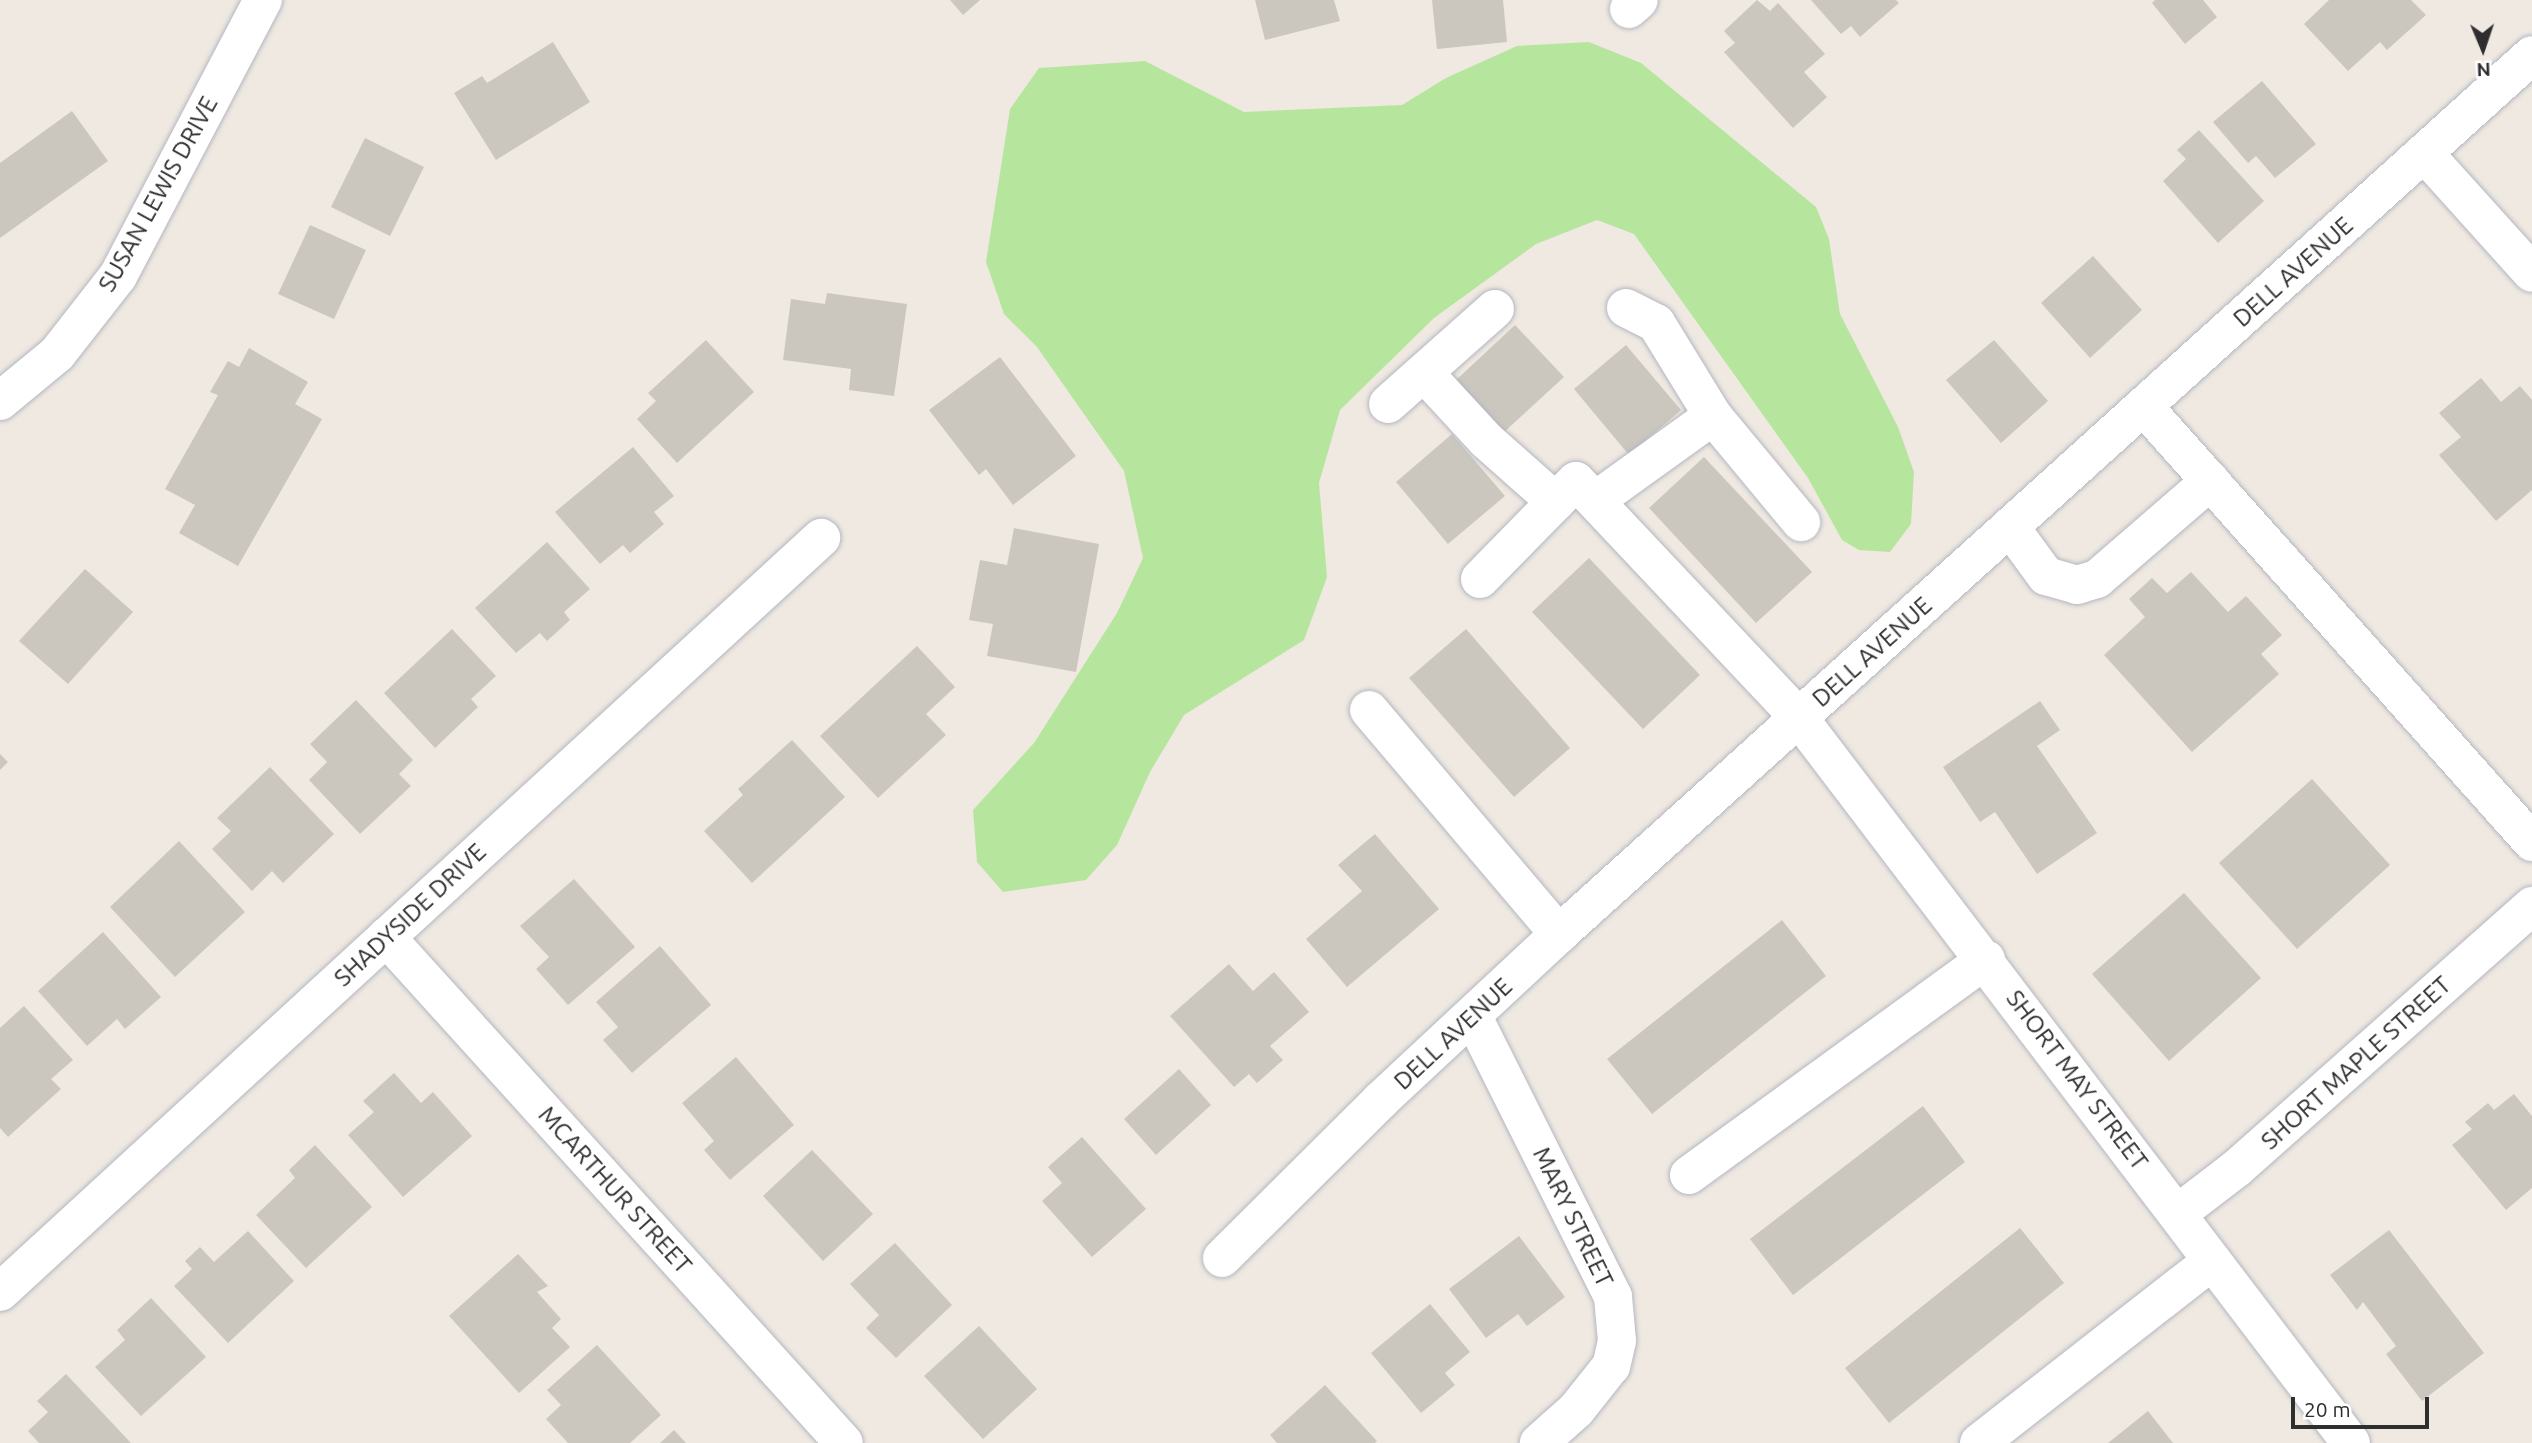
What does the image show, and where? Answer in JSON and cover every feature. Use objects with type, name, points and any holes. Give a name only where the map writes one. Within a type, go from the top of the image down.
[{"type":"street","name":"SUSAN LEWIS DRIVE","points":[[0,401],[57,354],[118,276],[263,0]]},
{"type":"street","name":"DELL AVENUE","points":[[1222,1258],[1381,1100],[1559,934],[2532,55]]},
{"type":"street","points":[[2424,153],[2532,273]]},
{"type":"street","points":[[1626,308],[1656,323],[1713,415],[1801,522]]},
{"type":"street","points":[[1388,404],[1426,375],[1495,309]]},
{"type":"street","points":[[1426,375],[1487,441],[1556,502],[1480,579]]},
{"type":"street","points":[[2144,407],[2532,842]]},
{"type":"street","points":[[1596,500],[1713,415]]},
{"type":"street","name":"SHORT MAY STREET","points":[[1556,502],[1576,481],[1799,718],[1986,959],[2351,1443]]},
{"type":"street","points":[[2010,527],[2046,576],[2077,585],[2097,579],[2210,481]]},
{"type":"street","name":"SHADYSIDE DRIVE","points":[[0,1292],[821,538]]},
{"type":"street","points":[[1369,710],[1559,934]]},
{"type":"street","name":"SHORT MAPLE STREET","points":[[2177,1214],[2237,1168],[2532,906]]},
{"type":"street","name":"MCARTHUR STREET","points":[[386,937],[844,1443]]},
{"type":"street","points":[[1689,1175],[1986,959]]},
{"type":"street","name":"MARY STREET","points":[[1473,1017],[1613,1297],[1616,1341],[1611,1366],[1576,1410],[1539,1443]]},
{"type":"street","points":[[1979,1443],[2212,1261]]},
{"type":"green space","points":[[1589,42],[1641,63],[1816,207],[1829,239],[1840,314],[1898,427],[1914,472],[1911,524],[1890,552],[1859,550],[1842,540],[1808,478],[1634,234],[1597,220],[1536,244],[1434,318],[1340,410],[1319,483],[1327,577],[1304,640],[1184,715],[1150,772],[1117,845],[1086,880],[1003,892],[977,862],[973,810],[1034,743],[1117,613],[1143,558],[1124,471],[1037,347],[1004,314],[986,262],[1010,109],[1039,68],[1145,61],[1244,112],[1402,105],[1446,78],[1517,46]]},
{"type":"building","points":[[950,0],[980,0],[963,15]]},
{"type":"building","points":[[1255,0],[1334,0],[1340,21],[1265,40]]},
{"type":"building","points":[[1432,0],[1503,0],[1507,42],[1437,49]]},
{"type":"building","points":[[1757,0],[1770,11],[1778,3],[1825,54],[1804,72],[1827,97],[1793,128],[1724,52],[1735,43],[1724,31]]},
{"type":"building","points":[[1811,0],[1896,0],[1899,3],[1860,37],[1851,26],[1841,34]]},
{"type":"building","points":[[2155,0],[2203,0],[2217,17],[2185,44],[2152,3]]},
{"type":"building","points":[[2329,0],[2411,0],[2426,15],[2387,50],[2380,42],[2348,71],[2304,24]]},
{"type":"building","points":[[553,42],[590,102],[496,160],[454,93],[482,76],[487,83]]},
{"type":"building","points":[[2262,81],[2316,144],[2275,178],[2256,156],[2248,163],[2213,122]]},
{"type":"building","points":[[72,111],[108,161],[0,238],[0,163]]},
{"type":"building","points":[[2199,130],[2264,201],[2218,243],[2163,181],[2186,159],[2177,150]]},
{"type":"building","points":[[365,138],[424,167],[390,236],[331,207]]},
{"type":"building","points":[[310,225],[366,250],[334,319],[278,294]]},
{"type":"building","points":[[2093,256],[2142,310],[2090,358],[2041,303]]},
{"type":"building","points":[[827,293],[907,304],[894,396],[849,390],[851,369],[783,360],[791,299],[825,304]]},
{"type":"building","points":[[1515,325],[1564,377],[1503,433],[1455,381]]},
{"type":"building","points":[[706,340],[754,392],[677,463],[637,419],[656,401],[648,393]]},
{"type":"building","points":[[1994,340],[2048,401],[2001,443],[1946,380]]},
{"type":"building","points":[[1626,345],[1681,410],[1629,455],[1574,389]]},
{"type":"building","points":[[249,348],[308,382],[295,404],[322,419],[238,566],[179,533],[195,505],[165,489],[218,395],[210,392],[228,361],[239,367]]},
{"type":"building","points":[[1000,357],[1076,456],[1013,505],[986,469],[979,475],[929,410]]},
{"type":"building","points":[[2481,378],[2501,402],[2520,386],[2532,400],[2532,490],[2496,521],[2439,455],[2461,437],[2439,413]]},
{"type":"building","points":[[1452,434],[1505,496],[1448,544],[1396,482]]},
{"type":"building","points":[[633,447],[674,496],[654,512],[664,524],[630,553],[623,545],[600,564],[555,512]]},
{"type":"building","points":[[1704,457],[1812,572],[1756,623],[1649,508]]},
{"type":"building","points":[[1014,528],[1099,544],[1076,672],[987,656],[993,624],[969,620],[980,560],[1007,565]]},
{"type":"building","points":[[547,542],[590,589],[564,612],[570,620],[547,641],[540,633],[516,653],[475,608]]},
{"type":"building","points":[[1589,558],[1700,675],[1643,729],[1532,612]]},
{"type":"building","points":[[85,569],[133,612],[68,684],[19,641]]},
{"type":"building","points":[[2191,572],[2228,612],[2246,596],[2282,635],[2261,654],[2279,674],[2192,752],[2104,655],[2145,617],[2129,599],[2152,578],[2167,593]]},
{"type":"building","points":[[452,629],[496,676],[471,699],[478,707],[435,748],[384,693]]},
{"type":"building","points":[[1466,629],[1570,748],[1514,797],[1409,678]]},
{"type":"building","points":[[917,646],[955,687],[926,714],[946,735],[878,798],[820,736]]},
{"type":"building","points":[[356,700],[413,760],[399,774],[411,786],[360,834],[309,780],[327,762],[310,744]]},
{"type":"building","points":[[2040,701],[2060,730],[2037,746],[2097,833],[2037,874],[1995,812],[1980,822],[1943,767]]},
{"type":"building","points":[[792,740],[845,797],[752,883],[704,831],[743,795],[738,789]]},
{"type":"building","points":[[0,754],[8,762],[0,770]]},
{"type":"building","points":[[270,767],[334,834],[283,883],[272,871],[252,891],[212,849],[231,831],[217,818]]},
{"type":"building","points":[[2312,779],[2390,865],[2297,949],[2219,863]]},
{"type":"building","points":[[1375,834],[1439,909],[1347,987],[1306,939],[1362,891],[1338,865]]},
{"type":"building","points":[[179,841],[245,912],[175,977],[110,907]]},
{"type":"building","points":[[574,879],[635,947],[568,1005],[536,969],[549,957],[520,926]]},
{"type":"building","points":[[2184,893],[2261,978],[2169,1061],[2092,974]]},
{"type":"building","points":[[1782,920],[1826,976],[1652,1114],[1607,1059]]},
{"type":"building","points":[[103,932],[161,997],[125,1029],[117,1019],[87,1046],[38,991]]},
{"type":"building","points":[[660,946],[711,1005],[632,1073],[603,1040],[618,1027],[596,1002]]},
{"type":"building","points":[[1229,964],[1253,991],[1274,972],[1309,1012],[1270,1046],[1283,1060],[1257,1083],[1249,1074],[1234,1087],[1170,1016]]},
{"type":"building","points":[[24,1006],[73,1060],[51,1079],[61,1089],[8,1137],[0,1128],[0,1028]]},
{"type":"building","points":[[736,1057],[794,1125],[730,1180],[704,1150],[714,1141],[682,1103]]},
{"type":"building","points":[[1179,1069],[1211,1105],[1156,1155],[1124,1119]]},
{"type":"building","points":[[394,1073],[421,1103],[433,1092],[472,1136],[403,1197],[348,1135],[374,1112],[363,1101]]},
{"type":"building","points":[[2514,1094],[2532,1116],[2532,1188],[2506,1210],[2452,1145],[2472,1129],[2465,1122],[2488,1103],[2494,1110]]},
{"type":"building","points":[[1923,1106],[1965,1162],[1793,1295],[1750,1239]]},
{"type":"building","points":[[1082,1137],[1146,1209],[1092,1257],[1042,1201],[1062,1183],[1048,1167]]},
{"type":"building","points":[[315,1145],[372,1207],[306,1268],[256,1215],[295,1178],[289,1170]]},
{"type":"building","points":[[812,1150],[873,1214],[823,1261],[763,1196]]},
{"type":"building","points":[[2020,1228],[2064,1283],[1889,1423],[1845,1368]]},
{"type":"building","points":[[2389,1230],[2484,1353],[2422,1401],[2386,1354],[2396,1346],[2363,1302],[2357,1310],[2330,1275]]},
{"type":"building","points":[[248,1231],[294,1281],[228,1343],[174,1286],[192,1269],[185,1261],[200,1247],[214,1262]]},
{"type":"building","points":[[1519,1236],[1565,1297],[1527,1326],[1518,1314],[1486,1338],[1449,1289]]},
{"type":"building","points":[[895,1243],[952,1305],[896,1358],[866,1328],[879,1315],[850,1284]]},
{"type":"building","points":[[518,1254],[548,1286],[537,1292],[561,1319],[552,1328],[570,1347],[519,1393],[449,1316]]},
{"type":"building","points":[[151,1298],[206,1357],[141,1416],[95,1367],[125,1340],[117,1330]]},
{"type":"building","points":[[1430,1304],[1470,1352],[1445,1373],[1455,1385],[1421,1413],[1371,1353]]},
{"type":"building","points":[[979,1326],[1037,1389],[983,1439],[924,1376]]},
{"type":"building","points":[[597,1345],[661,1415],[630,1443],[568,1443],[546,1419],[561,1405],[547,1390]]},
{"type":"building","points":[[66,1374],[131,1443],[39,1443],[28,1431],[48,1412],[37,1401]]},
{"type":"building","points":[[1325,1385],[1377,1441],[1375,1443],[1277,1443],[1270,1435]]},
{"type":"building","points":[[2148,1411],[2173,1443],[2108,1443]]},
{"type":"building","points":[[674,1430],[686,1443],[660,1443]]}]
